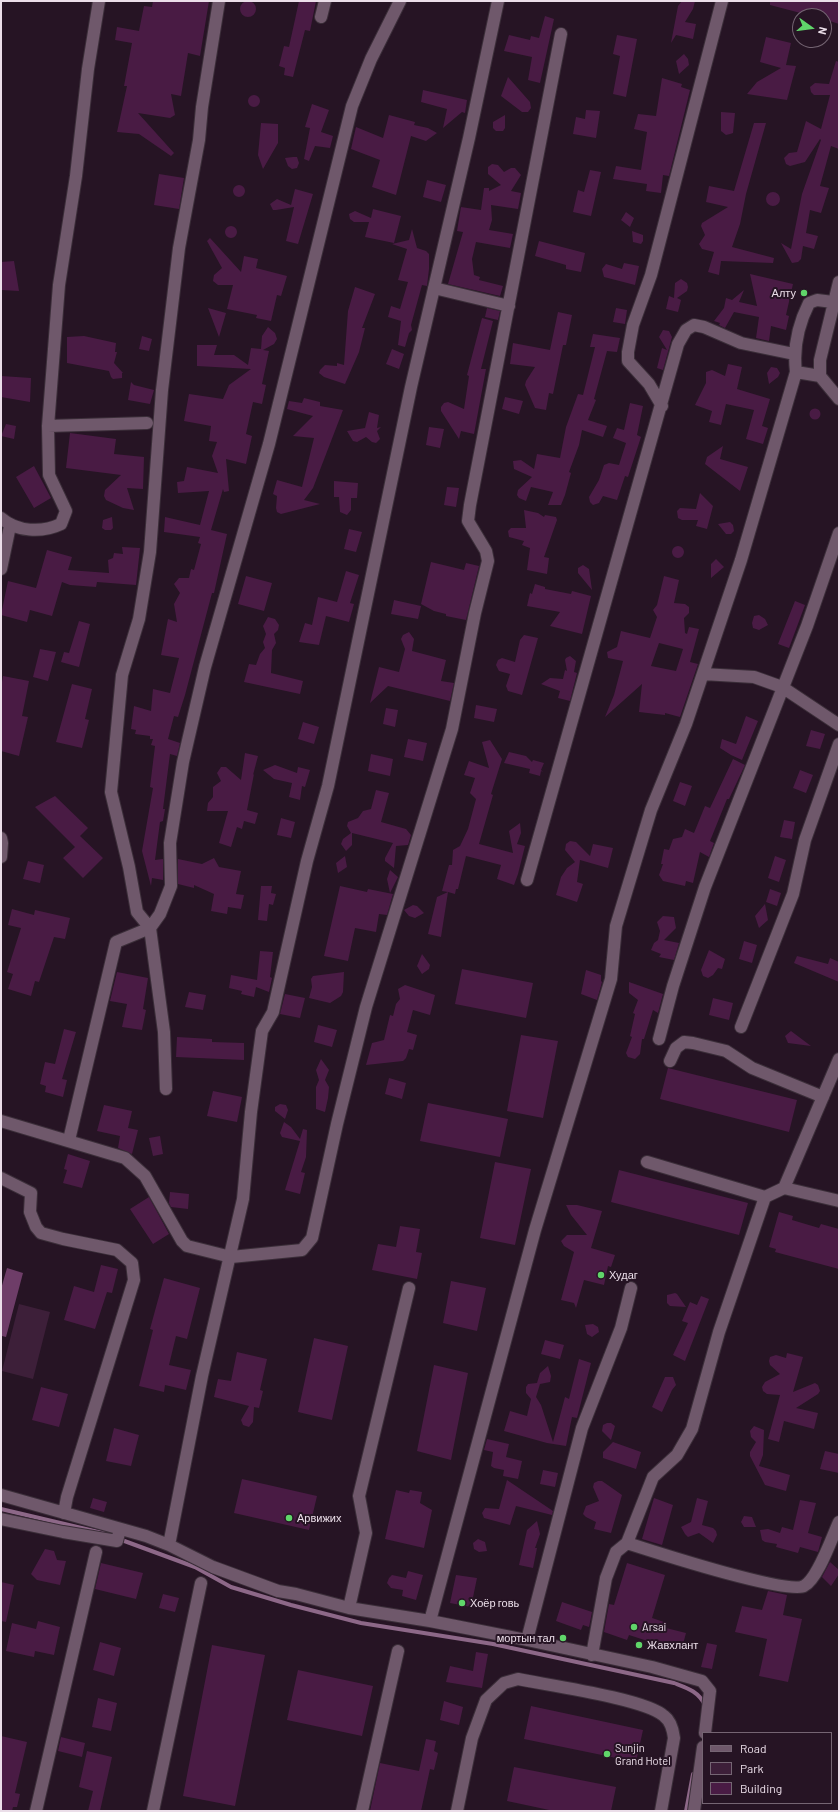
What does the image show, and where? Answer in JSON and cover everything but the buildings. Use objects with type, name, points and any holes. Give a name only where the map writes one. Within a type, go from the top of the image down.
[{"type":"street","points":[[1,569],[6,522],[34,530],[52,528],[61,524],[66,511],[49,476],[48,426],[60,285],[76,176],[88,70],[99,1]]},
{"type":"street","points":[[166,1089],[164,1032],[150,928],[137,912],[129,867],[111,792],[122,675],[139,619],[150,552],[162,390],[179,248],[199,140],[202,107],[219,1]]},
{"type":"street","points":[[321,17],[325,1]]},
{"type":"street","points":[[69,1140],[116,942],[150,928],[160,914],[171,886],[170,843],[183,762],[206,667],[269,444],[352,106],[371,59],[400,1]]},
{"type":"street","points":[[169,1545],[202,1376],[231,1257],[243,1199],[251,1112],[262,1031],[273,1012],[306,867],[328,786],[412,387],[498,1]]},
{"type":"street","points":[[662,406],[649,384],[628,361],[628,352],[633,325],[651,275],[722,1]]},
{"type":"street","points":[[1,1121],[69,1140],[125,1158],[145,1176],[182,1241],[187,1246],[231,1257],[302,1250],[312,1238],[337,1124],[366,1007],[452,729],[475,613],[488,561],[486,551],[468,521],[470,505],[562,34]]},
{"type":"street","points":[[839,282],[820,360],[820,376],[839,399]]},
{"type":"street","points":[[434,288],[509,306]]},
{"type":"street","points":[[430,1621],[535,1230],[611,979],[616,926],[651,810],[686,724],[741,560],[796,372],[794,354],[802,318],[809,303],[817,300],[833,302]]},
{"type":"street","points":[[527,880],[551,789],[662,406],[678,344],[686,330],[694,325],[704,327],[741,343],[794,354]]},
{"type":"street","points":[[796,372],[820,376]]},
{"type":"street","points":[[48,426],[147,424]]},
{"type":"street","points":[[659,1039],[673,986],[705,887],[829,568],[839,533]]},
{"type":"street","points":[[703,674],[754,677],[782,686],[839,725]]},
{"type":"street","points":[[741,1026],[793,894],[805,840],[839,744]]},
{"type":"street","points":[[1,838],[1,857]]},
{"type":"street","points":[[670,1061],[676,1048],[684,1042],[693,1043],[726,1051],[752,1068],[823,1097]]},
{"type":"street","points":[[784,1188],[839,1059]]},
{"type":"street","points":[[647,1162],[765,1197],[784,1188],[839,1201]]},
{"type":"street","points":[[1,1178],[31,1193],[30,1212],[36,1227],[41,1233],[63,1240],[117,1250],[132,1263],[134,1280],[67,1497],[64,1513]]},
{"type":"street","points":[[592,1655],[606,1578],[616,1552],[626,1543],[653,1477],[677,1455],[692,1429],[719,1332],[765,1197]]},
{"type":"street","points":[[349,1608],[366,1533],[359,1496],[409,1288]]},
{"type":"street","points":[[527,1640],[582,1428],[621,1328],[632,1288]]},
{"type":"street","points":[[1,1495],[120,1529],[169,1545],[214,1567],[278,1591],[296,1594],[349,1608],[430,1621],[527,1640],[652,1667],[702,1681],[710,1691],[705,1732]]},
{"type":"street","points":[[1,1519],[63,1532],[117,1541],[120,1529]]},
{"type":"street","points":[[626,1543],[764,1583],[794,1589],[805,1586],[814,1577],[839,1522]]},
{"type":"street","points":[[36,1811],[96,1552]]},
{"type":"street","points":[[153,1811],[201,1583]]},
{"type":"street","points":[[362,1811],[398,1651]]},
{"type":"street","points":[[457,1811],[472,1738],[486,1700],[504,1683],[518,1679],[616,1699],[648,1708],[664,1716],[672,1727],[674,1738],[661,1811]]},
{"type":"street","points":[[694,1811],[702,1754]]},
{"type":"green space","points":[[19,1304],[50,1312],[33,1379],[2,1371]]},
{"type":"shaded area","points":[[7,1268],[23,1273],[6,1337],[2,1336],[1,1340],[1,1289]]},
{"type":"waterway","points":[[1,1509],[107,1534]]},
{"type":"waterway","points":[[119,1539],[195,1567],[231,1587],[291,1605],[361,1623],[493,1644],[674,1683],[688,1688],[696,1693],[705,1705]]},
{"type":"waterway","points":[[686,1811],[693,1774]]},
{"type":"place","name":"Алту","points":[[804,293]]},
{"type":"place","name":"Худаг","points":[[601,1275]]},
{"type":"place","name":"Арвижих","points":[[289,1518]]},
{"type":"place","name":"Хоёр говь","points":[[462,1603]]},
{"type":"place","name":"Arsai","points":[[634,1627]]},
{"type":"place","name":"мортын тал","points":[[563,1638]]},
{"type":"place","name":"Жавхлант","points":[[639,1645]]},
{"type":"place","name":"Sunjin Grand Hotel","points":[[607,1754]]}]
